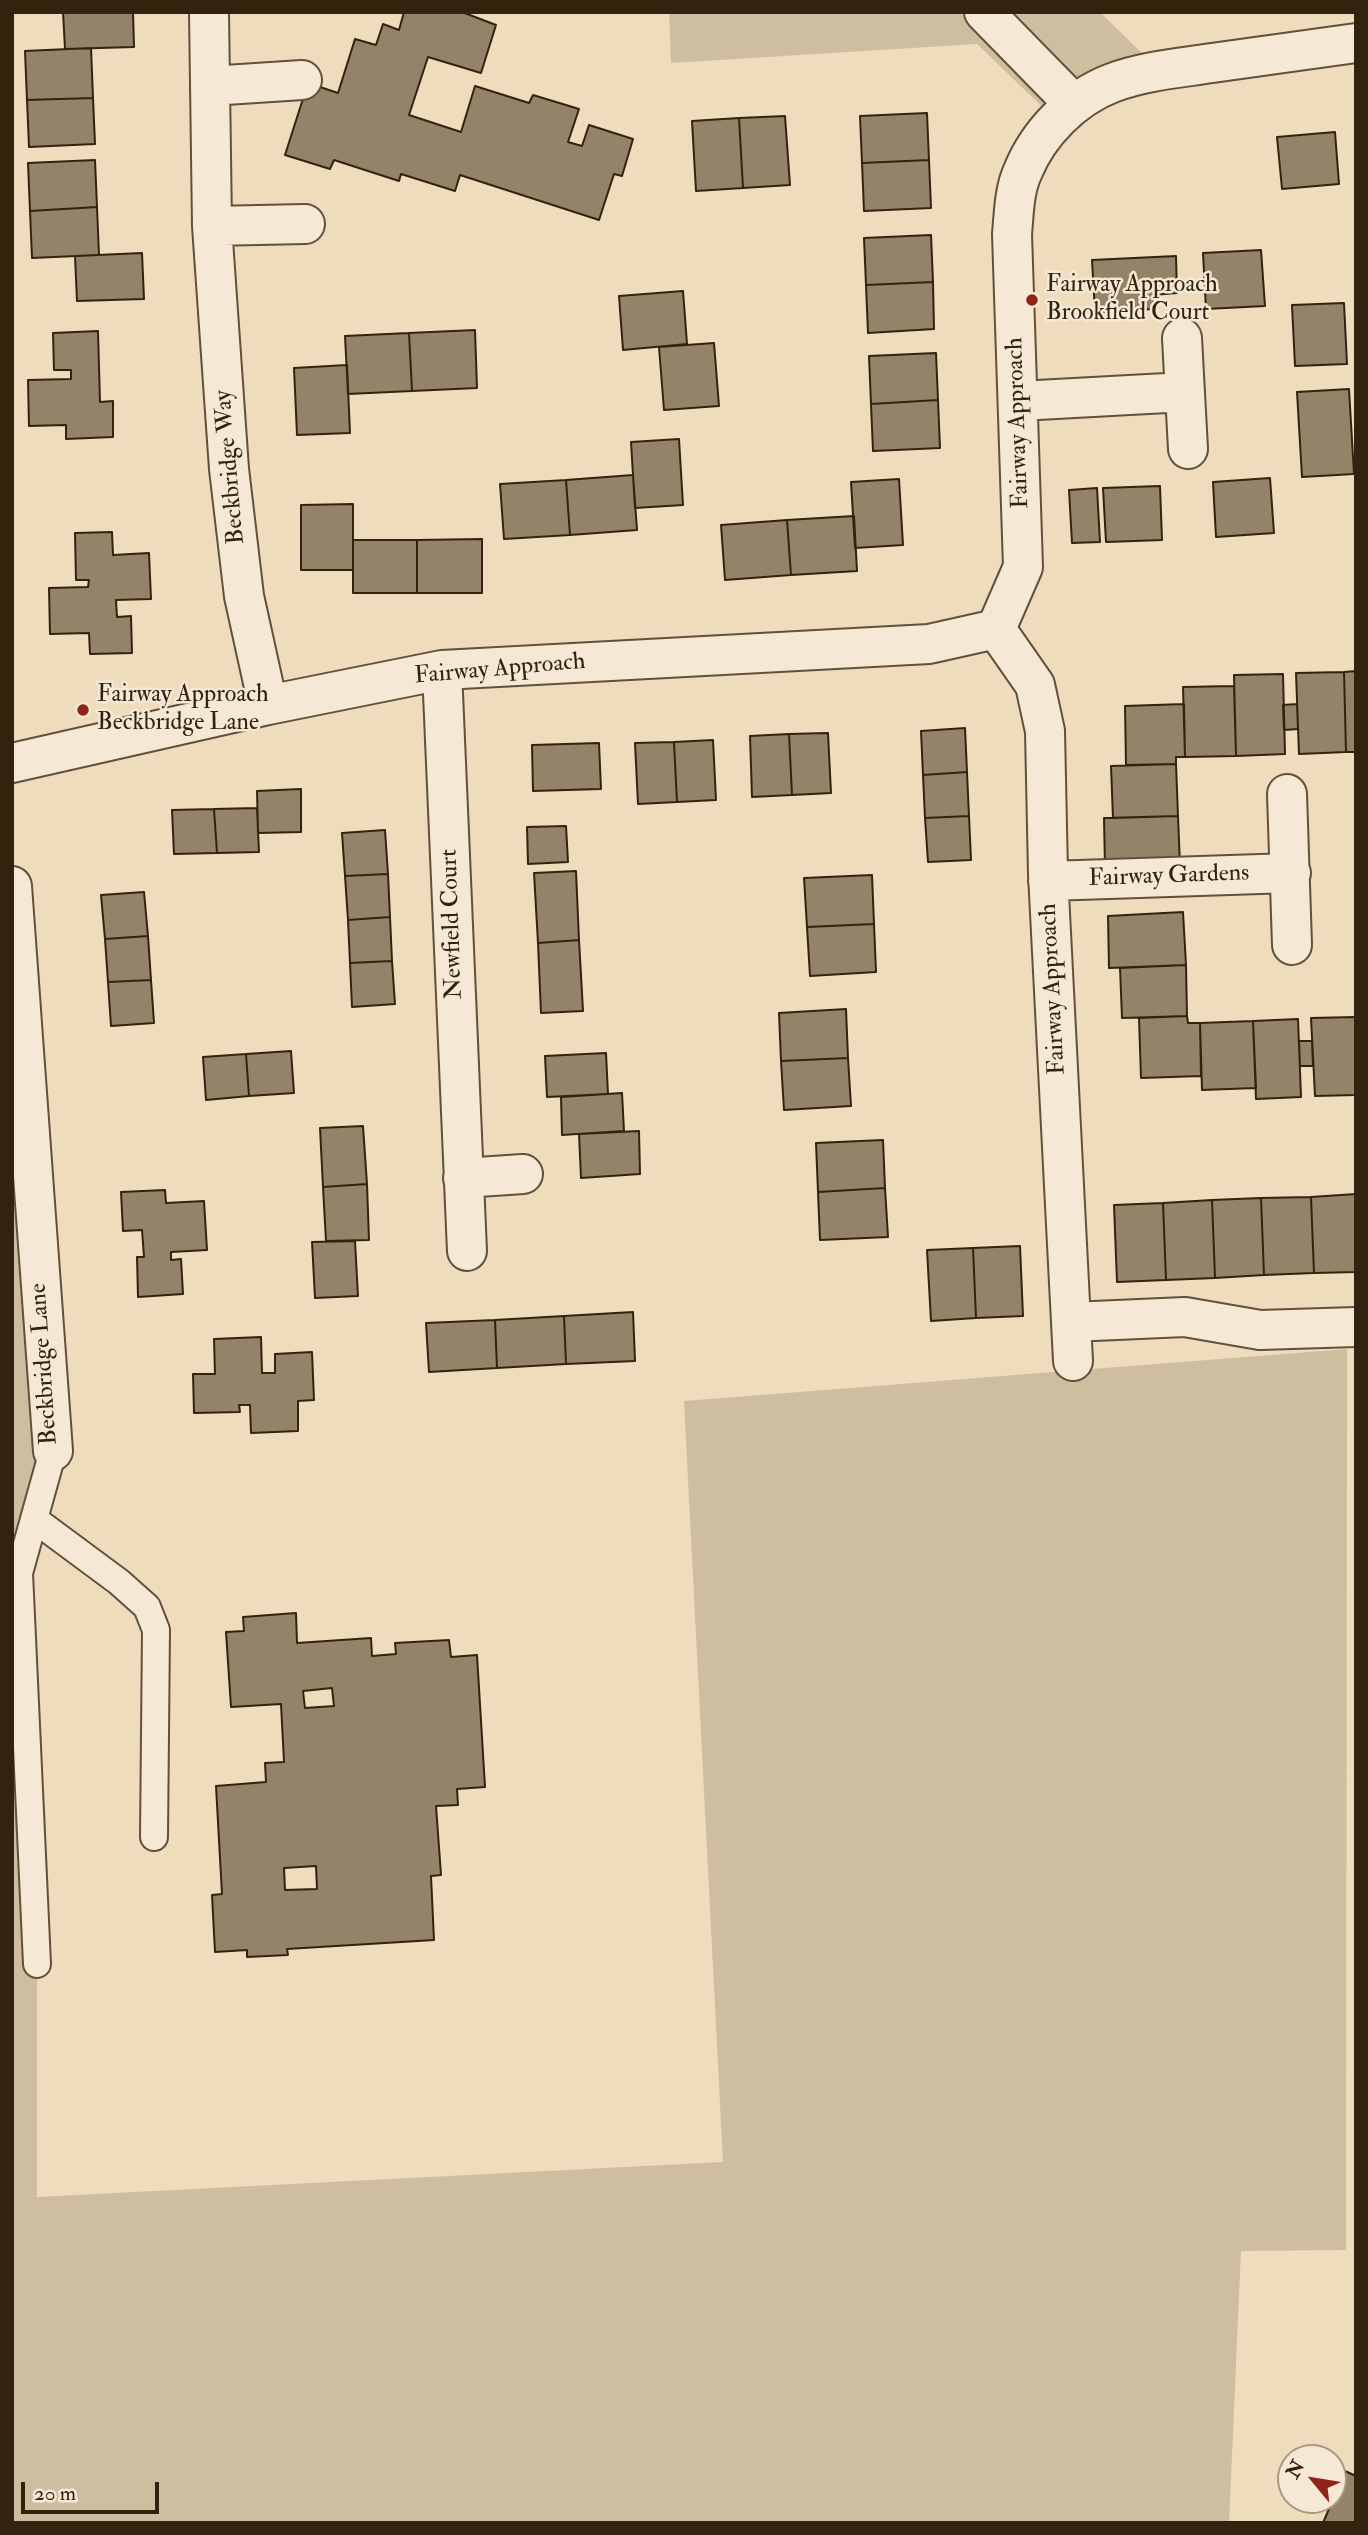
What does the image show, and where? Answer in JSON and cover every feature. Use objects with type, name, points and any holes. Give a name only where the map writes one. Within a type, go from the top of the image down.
[{"type":"street","name":"Beckbridge Way","points":[[209,12],[212,226],[229,469],[244,596],[268,705]]},
{"type":"street","points":[[984,12],[1074,104]]},
{"type":"street","name":"Fairway Approach","points":[[996,629],[1023,568],[1012,234],[1021,173],[1036,146],[1056,120],[1074,104],[1112,83],[1160,71],[1356,43]]},
{"type":"street","points":[[211,86],[302,80]]},
{"type":"street","points":[[212,226],[305,224]]},
{"type":"street","points":[[1182,338],[1188,449]]},
{"type":"street","points":[[1019,401],[1185,392]]},
{"type":"street","name":"Fairway Approach","points":[[12,762],[268,705],[442,670],[929,644],[996,629]]},
{"type":"street","name":"Fairway Approach","points":[[996,629],[1035,685],[1045,731],[1048,881],[1073,1361]]},
{"type":"street","name":"Newfield Court","points":[[442,670],[467,1251]]},
{"type":"street","points":[[1287,794],[1292,945]]},
{"type":"street","name":"Fairway Gardens","points":[[1048,881],[1291,873]]},
{"type":"street","name":"Beckbridge Lane","points":[[12,886],[53,1451]]},
{"type":"street","points":[[463,1178],[523,1174]]},
{"type":"street","points":[[1071,1322],[1185,1317],[1259,1330],[1356,1326]]},
{"type":"lane","name":"Beckbridge Lane","points":[[37,1964],[19,1573],[53,1451]]},
{"type":"lane","points":[[34,1519],[119,1582],[147,1607],[156,1630],[154,1837]]},
{"type":"shaded area","points":[[669,12],[1100,12],[1160,71],[1056,120],[977,44],[671,63]]},
{"type":"shaded area","points":[[12,886],[53,1451],[19,1573],[37,1964],[37,2197],[723,2162],[684,1401],[1347,1349],[1346,2250],[1241,2251],[1229,2523],[12,2523]]},
{"type":"building","points":[[63,12],[133,12],[134,47],[65,49]]},
{"type":"building","points":[[404,12],[462,12],[496,25],[481,73],[428,57],[409,115],[461,132],[475,86],[529,103],[533,95],[579,109],[568,142],[582,146],[589,125],[633,139],[622,176],[614,174],[599,220],[460,175],[455,191],[401,174],[399,181],[334,160],[330,169],[285,155],[308,83],[338,93],[355,39],[376,45],[383,24],[399,30]]},
{"type":"building","points":[[91,48],[93,98],[27,100],[25,51]]},
{"type":"building","points":[[93,98],[95,144],[29,147],[27,100]]},
{"type":"building","points":[[927,113],[929,160],[862,163],[860,116]]},
{"type":"building","points":[[785,116],[790,185],[743,188],[739,118]]},
{"type":"building","points":[[739,118],[743,188],[696,191],[692,121]]},
{"type":"building","points":[[1335,132],[1339,184],[1282,189],[1277,137]]},
{"type":"building","points":[[95,160],[97,207],[30,211],[28,163]]},
{"type":"building","points":[[929,160],[931,208],[864,211],[862,163]]},
{"type":"building","points":[[97,207],[99,255],[32,258],[30,211]]},
{"type":"building","points":[[931,235],[933,282],[866,285],[864,238]]},
{"type":"building","points":[[1261,250],[1265,306],[1206,309],[1203,253]]},
{"type":"building","points":[[142,253],[144,299],[77,301],[75,256]]},
{"type":"building","points":[[1176,256],[1177,293],[1153,295],[1154,309],[1095,312],[1092,260]]},
{"type":"building","points":[[933,282],[934,329],[868,333],[866,285]]},
{"type":"building","points":[[683,291],[687,344],[623,350],[619,296]]},
{"type":"building","points":[[1344,303],[1347,364],[1295,366],[1292,305]]},
{"type":"building","points":[[475,330],[477,388],[412,391],[409,333]]},
{"type":"building","points":[[98,331],[100,402],[113,401],[113,437],[66,439],[66,425],[29,426],[28,380],[71,379],[71,370],[54,370],[53,333]]},
{"type":"building","points":[[409,333],[412,391],[348,394],[345,336]]},
{"type":"building","points":[[714,343],[719,406],[664,410],[659,347]]},
{"type":"building","points":[[936,353],[938,400],[871,404],[869,356]]},
{"type":"building","points":[[347,365],[350,433],[297,435],[294,368]]},
{"type":"building","points":[[1349,389],[1354,474],[1302,477],[1297,392]]},
{"type":"building","points":[[938,400],[940,448],[873,451],[871,404]]},
{"type":"building","points":[[679,439],[683,505],[635,508],[631,442]]},
{"type":"building","points":[[633,475],[637,530],[570,535],[566,480]]},
{"type":"building","points":[[1270,478],[1274,533],[1216,537],[1213,482]]},
{"type":"building","points":[[899,479],[903,545],[855,548],[851,482]]},
{"type":"building","points":[[566,480],[570,535],[504,539],[500,484]]},
{"type":"building","points":[[1160,486],[1162,540],[1106,542],[1103,488]]},
{"type":"building","points":[[1097,488],[1100,542],[1072,543],[1069,490]]},
{"type":"building","points":[[353,504],[353,570],[301,570],[301,505]]},
{"type":"building","points":[[854,516],[857,571],[791,575],[787,520]]},
{"type":"building","points":[[787,520],[791,575],[725,580],[721,525]]},
{"type":"building","points":[[112,532],[113,555],[149,553],[151,599],[116,600],[117,617],[131,616],[132,653],[90,654],[89,633],[50,634],[49,588],[88,587],[89,580],[76,580],[75,533]]},
{"type":"building","points":[[482,539],[482,593],[417,593],[417,540]]},
{"type":"building","points":[[353,540],[417,540],[417,593],[353,593]]},
{"type":"building","points":[[1356,671],[1356,752],[1346,752],[1344,672]]},
{"type":"building","points":[[1344,672],[1346,752],[1299,754],[1296,673]]},
{"type":"building","points":[[1283,674],[1285,754],[1236,756],[1234,675]]},
{"type":"building","points":[[1234,686],[1236,756],[1185,757],[1183,687]]},
{"type":"building","points":[[1184,704],[1185,757],[1176,757],[1176,764],[1126,765],[1125,706]]},
{"type":"building","points":[[1297,704],[1298,729],[1284,730],[1283,705]]},
{"type":"building","points":[[965,728],[967,772],[923,775],[921,731]]},
{"type":"building","points":[[828,733],[831,793],[792,795],[789,734]]},
{"type":"building","points":[[789,734],[792,795],[752,797],[750,736]]},
{"type":"building","points":[[713,740],[716,800],[677,802],[674,742]]},
{"type":"building","points":[[674,742],[677,802],[638,804],[635,743]]},
{"type":"building","points":[[599,743],[601,789],[533,791],[532,745]]},
{"type":"building","points":[[1176,764],[1178,816],[1113,818],[1111,766]]},
{"type":"building","points":[[967,772],[969,816],[925,818],[923,775]]},
{"type":"building","points":[[301,789],[301,832],[258,833],[257,791]]},
{"type":"building","points":[[257,808],[259,852],[217,853],[214,809]]},
{"type":"building","points":[[214,809],[217,853],[174,854],[172,810]]},
{"type":"building","points":[[969,816],[971,860],[928,862],[925,818]]},
{"type":"building","points":[[1178,816],[1180,865],[1105,867],[1104,818]]},
{"type":"building","points":[[566,826],[568,862],[528,864],[527,827]]},
{"type":"building","points":[[385,830],[388,874],[345,876],[342,833]]},
{"type":"building","points":[[576,871],[579,940],[538,943],[534,873]]},
{"type":"building","points":[[388,874],[390,917],[348,920],[345,876]]},
{"type":"building","points":[[872,875],[874,924],[807,927],[804,878]]},
{"type":"building","points":[[144,892],[148,936],[105,939],[101,895]]},
{"type":"building","points":[[1183,912],[1186,965],[1109,968],[1108,916]]},
{"type":"building","points":[[390,917],[392,961],[350,963],[348,920]]},
{"type":"building","points":[[874,924],[876,972],[810,976],[807,927]]},
{"type":"building","points":[[148,936],[151,980],[108,982],[105,939]]},
{"type":"building","points":[[579,940],[583,1011],[541,1013],[538,943]]},
{"type":"building","points":[[392,961],[395,1004],[352,1007],[350,963]]},
{"type":"building","points":[[1186,965],[1187,1016],[1122,1018],[1120,968]]},
{"type":"building","points":[[151,980],[154,1023],[111,1026],[108,982]]},
{"type":"building","points":[[846,1009],[848,1058],[781,1061],[779,1013]]},
{"type":"building","points":[[1187,1016],[1188,1023],[1200,1023],[1201,1076],[1141,1078],[1139,1018]]},
{"type":"building","points":[[1356,1017],[1356,1095],[1315,1096],[1311,1018]]},
{"type":"building","points":[[1298,1019],[1301,1097],[1256,1099],[1253,1021]]},
{"type":"building","points":[[1253,1021],[1256,1088],[1202,1090],[1200,1023]]},
{"type":"building","points":[[1299,1041],[1312,1041],[1313,1066],[1300,1066]]},
{"type":"building","points":[[291,1051],[294,1093],[249,1096],[246,1054]]},
{"type":"building","points":[[606,1053],[608,1094],[547,1097],[545,1056]]},
{"type":"building","points":[[246,1054],[249,1096],[206,1100],[203,1057]]},
{"type":"building","points":[[848,1058],[851,1106],[784,1110],[781,1061]]},
{"type":"building","points":[[622,1093],[624,1131],[562,1135],[561,1097]]},
{"type":"building","points":[[363,1126],[367,1184],[323,1187],[320,1128]]},
{"type":"building","points":[[639,1131],[640,1174],[581,1178],[579,1134]]},
{"type":"building","points":[[883,1140],[885,1188],[818,1192],[816,1143]]},
{"type":"building","points":[[367,1184],[369,1240],[326,1241],[323,1187]]},
{"type":"building","points":[[885,1188],[888,1237],[820,1240],[818,1192]]},
{"type":"building","points":[[165,1190],[166,1203],[204,1201],[207,1250],[171,1252],[171,1260],[181,1259],[183,1294],[138,1297],[137,1257],[144,1257],[142,1230],[123,1231],[121,1192]]},
{"type":"building","points":[[1356,1194],[1356,1272],[1314,1273],[1311,1197]]},
{"type":"building","points":[[1311,1197],[1314,1273],[1264,1275],[1261,1198]]},
{"type":"building","points":[[1261,1198],[1264,1275],[1215,1278],[1212,1200]]},
{"type":"building","points":[[1212,1200],[1215,1278],[1166,1280],[1163,1203]]},
{"type":"building","points":[[1163,1203],[1166,1280],[1117,1282],[1114,1205]]},
{"type":"building","points":[[355,1241],[358,1296],[315,1298],[312,1242]]},
{"type":"building","points":[[1020,1246],[1023,1316],[976,1318],[973,1248]]},
{"type":"building","points":[[973,1248],[976,1318],[931,1321],[927,1250]]},
{"type":"building","points":[[633,1312],[635,1361],[566,1364],[564,1316]]},
{"type":"building","points":[[564,1316],[566,1364],[497,1368],[495,1320]]},
{"type":"building","points":[[495,1320],[497,1368],[429,1372],[426,1323]]},
{"type":"building","points":[[261,1337],[262,1373],[275,1373],[275,1354],[312,1352],[314,1400],[298,1401],[298,1431],[251,1433],[250,1405],[239,1405],[240,1412],[194,1413],[193,1374],[215,1374],[214,1339]]},
{"type":"building","points":[[296,1613],[297,1643],[371,1638],[372,1656],[396,1654],[395,1643],[449,1640],[451,1657],[477,1655],[485,1787],[457,1789],[458,1805],[436,1806],[441,1875],[431,1876],[434,1940],[287,1949],[288,1955],[247,1957],[247,1950],[215,1952],[212,1895],[222,1894],[216,1786],[266,1782],[265,1763],[284,1762],[281,1704],[231,1707],[226,1632],[244,1631],[243,1617]],"holes":[[[332,1688],[334,1706],[305,1708],[303,1691]],[[316,1866],[317,1889],[285,1890],[284,1868]]]},
{"type":"building","points":[[1347,2472],[1356,2476],[1356,2523],[1323,2523],[1327,2514],[1347,2514]]},
{"type":"place","name":"Fairway Approach Brookfield Court","points":[[1032,300]]},
{"type":"place","name":"Fairway Approach Beckbridge Lane","points":[[83,710]]}]
